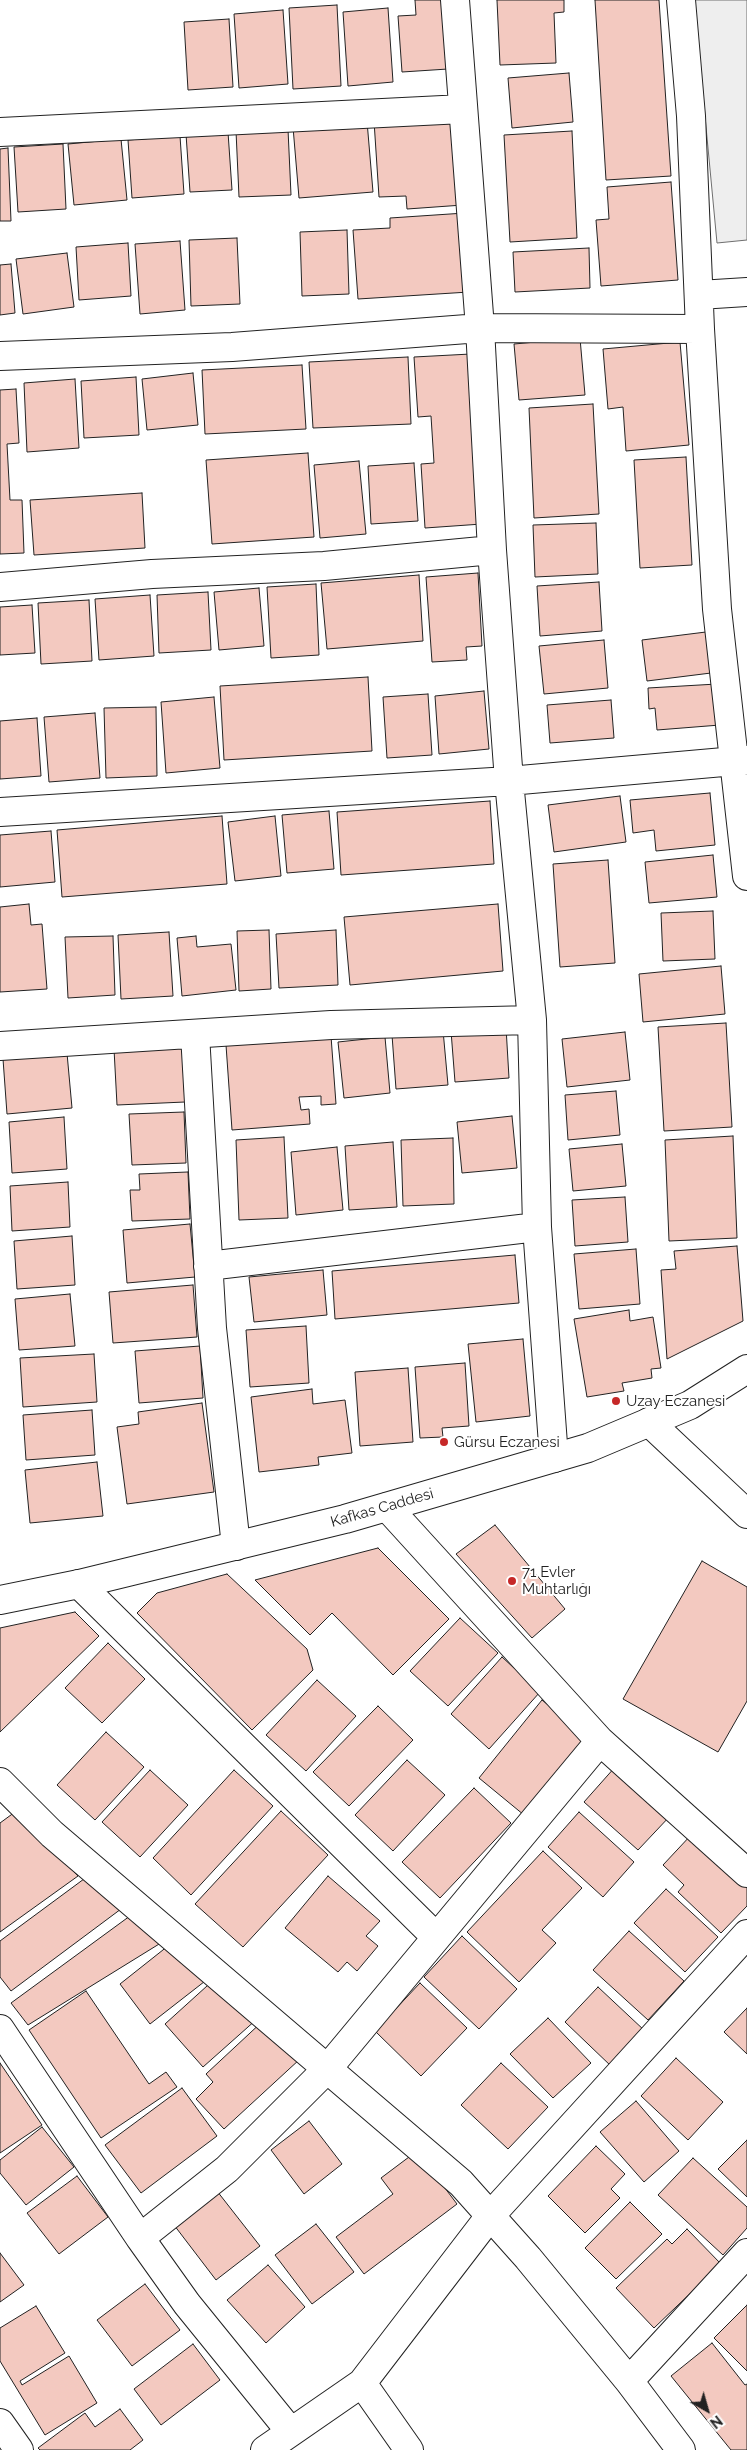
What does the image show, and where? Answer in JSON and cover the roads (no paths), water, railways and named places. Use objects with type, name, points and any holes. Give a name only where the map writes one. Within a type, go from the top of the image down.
[{"type":"street","points":[[455,0],[480,328],[492,550],[509,781],[532,1020],[537,1227],[554,1458]]},
{"type":"street","points":[[681,0],[691,116],[700,329],[717,609],[741,761],[747,876]]},
{"type":"street","points":[[0,132],[463,109]]},
{"type":"street","points":[[699,295],[747,292]]},
{"type":"street","points":[[0,356],[232,348],[480,328],[700,329]]},
{"type":"street","points":[[0,587],[152,574],[324,566],[492,550]]},
{"type":"street","points":[[0,812],[509,781],[741,761]]},
{"type":"street","points":[[0,1046],[331,1025],[532,1020]]},
{"type":"street","points":[[195,1034],[212,1328],[236,1546]]},
{"type":"street","points":[[208,1266],[537,1227]]},
{"type":"street","name":"Kafkas Caddesi","points":[[0,1600],[79,1584],[387,1507],[588,1448],[690,1405],[747,1369]]},
{"type":"street","points":[[649,1422],[747,1514]]},
{"type":"street","points":[[387,1507],[600,1741],[747,1872]]},
{"type":"street","points":[[79,1584],[436,1937]]},
{"type":"street","points":[[140,2238],[227,2169],[328,2068],[600,1741]]},
{"type":"street","points":[[0,1782],[52,1834],[328,2068],[461,2184],[528,2258],[629,2381],[681,2450]]},
{"type":"street","points":[[265,2450],[362,2383],[490,2216],[747,1934]]},
{"type":"street","points":[[0,2029],[140,2238],[187,2304],[290,2431]]},
{"type":"street","points":[[629,2381],[747,2254]]},
{"type":"street","points":[[362,2383],[409,2450]]},
{"type":"street","points":[[0,2423],[19,2450]]},
{"type":"place","name":"Uzay Eczanesi","points":[[616,1401]]},
{"type":"place","name":"Gürsu Eczanesi","points":[[444,1442]]},
{"type":"place","name":"71 Evler Muhtarlığı","points":[[512,1581]]}]
